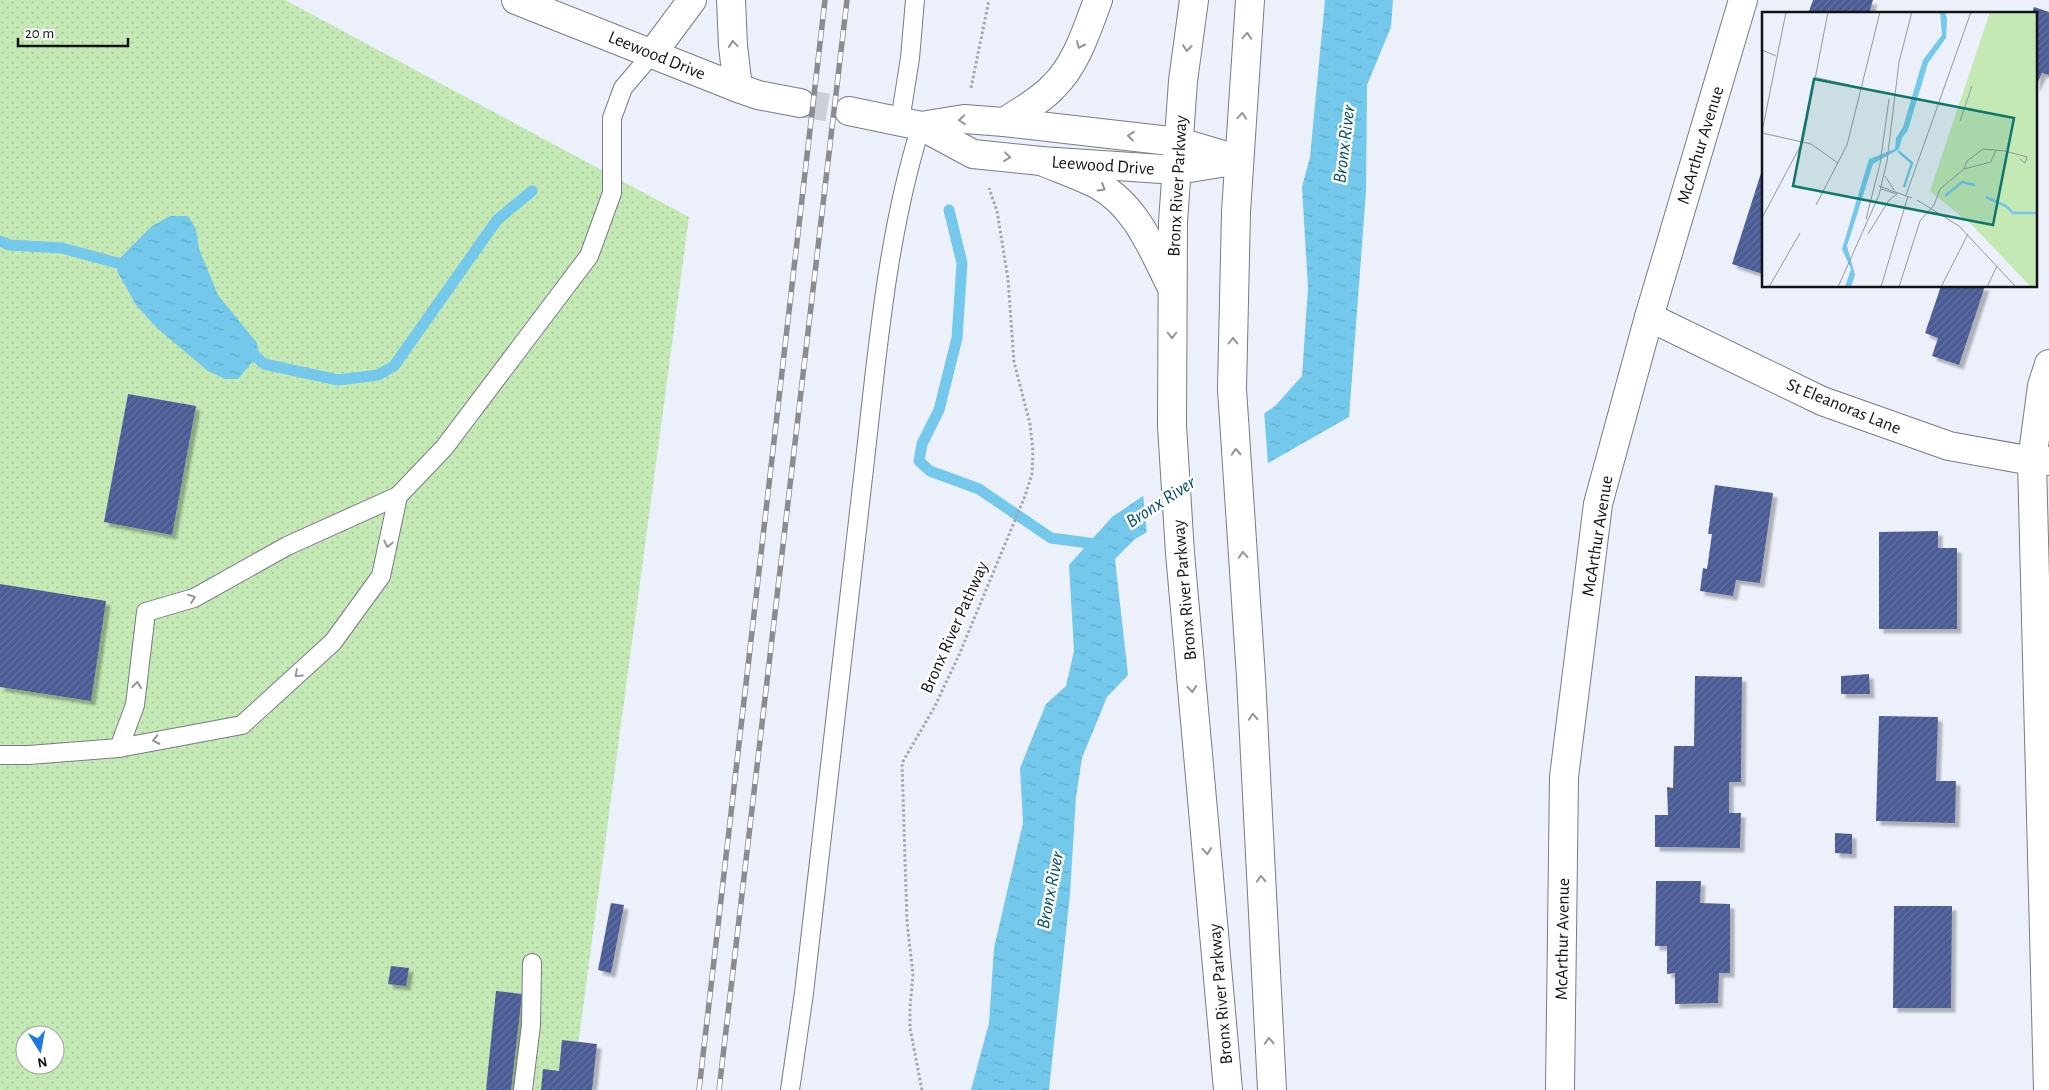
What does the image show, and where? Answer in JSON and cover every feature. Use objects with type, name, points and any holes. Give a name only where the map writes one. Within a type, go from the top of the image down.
[{"type":"main road","name":"Leewood Drive","points":[[516,0],[738,88],[758,95],[800,103]]},
{"type":"main road","points":[[652,54],[692,0]]},
{"type":"main road","points":[[731,0],[733,46],[738,88]]},
{"type":"main road","points":[[1004,122],[1044,95],[1060,79],[1078,50],[1098,0]]},
{"type":"main road","name":"Bronx River Parkway","points":[[1194,0],[1183,81],[1177,170],[1172,286],[1172,426],[1179,536],[1228,1090]]},
{"type":"main road","points":[[1250,0],[1233,277],[1232,389],[1251,677],[1272,1090]]},
{"type":"main road","name":"McArthur Avenue","points":[[1560,1090],[1564,778],[1598,504],[1649,316],[1743,0]]},
{"type":"main road","name":"Leewood Drive","points":[[849,111],[911,124],[973,154],[1041,161],[1177,170],[1239,160]]},
{"type":"main road","name":"Leewood Drive","points":[[911,124],[964,119],[1004,122],[1179,142],[1239,160]]},
{"type":"main road","points":[[1041,161],[1098,185],[1124,206],[1148,240],[1172,286]]},
{"type":"main road","name":"St Eleanoras Lane","points":[[1649,316],[1822,401],[1949,446],[2041,461]]},
{"type":"main road","points":[[2048,1090],[2041,461],[2042,386],[2049,364]]},
{"type":"lane","points":[[790,1090],[804,993],[878,355],[896,230],[907,171],[911,124],[910,58],[915,0]]},
{"type":"lane","points":[[119,748],[135,705],[146,612],[194,598],[287,546],[398,496],[444,448],[590,256],[612,193],[612,118],[623,88],[652,54]]},
{"type":"lane","points":[[0,755],[29,755],[119,748],[242,726],[333,642],[381,576],[398,496]]},
{"type":"lane","points":[[523,1090],[530,1025],[532,963]]},
{"type":"path","points":[[970,93],[989,0]]},
{"type":"path","name":"Bronx River Pathway","points":[[922,1090],[910,1028],[914,974],[907,922],[902,763],[934,708],[958,656],[1025,496],[1032,474],[1033,452],[1030,424],[1014,362],[1008,279],[997,211],[987,182]]},
{"type":"green space","points":[[0,0],[285,0],[689,217],[572,1090],[0,1090]]},
{"type":"water","name":"Bronx River","points":[[1325,0],[1393,0],[1391,27],[1367,85],[1366,192],[1349,417],[1135,539],[1115,559],[1128,675],[1107,697],[1082,758],[1076,797],[1070,894],[1049,1090],[971,1090],[989,1023],[994,948],[1023,823],[1020,768],[1046,704],[1066,686],[1074,651],[1069,565],[1112,517],[1275,406],[1302,376],[1308,288],[1302,187],[1310,157]]},
{"type":"water","points":[[170,216],[188,216],[196,229],[199,249],[218,295],[257,343],[259,354],[238,379],[225,379],[208,371],[158,329],[136,305],[117,271],[121,257],[152,226]]},
{"type":"pier","points":[[1264,410],[1268,465],[1147,535],[1143,493]]},
{"type":"building","points":[[1813,0],[1873,0],[1870,12],[1809,12]]},
{"type":"building","points":[[2034,7],[2049,12],[2049,75],[2042,73],[2036,86],[2036,12],[2033,12]]},
{"type":"building","points":[[1762,170],[1762,274],[1732,264]]},
{"type":"building","points":[[1940,288],[1984,288],[1959,365],[1932,356],[1938,338],[1925,333]]},
{"type":"building","points":[[128,394],[196,406],[172,535],[104,522]]},
{"type":"building","points":[[1715,485],[1773,493],[1760,583],[1736,580],[1733,596],[1700,591],[1703,568],[1707,569],[1712,534],[1708,534]]},
{"type":"building","points":[[1938,531],[1938,548],[1957,548],[1957,629],[1879,629],[1879,532]]},
{"type":"building","points":[[0,584],[106,601],[91,701],[0,687]]},
{"type":"building","points":[[1869,674],[1870,694],[1841,694],[1841,676]]},
{"type":"building","points":[[1695,676],[1742,677],[1741,782],[1729,782],[1729,813],[1741,813],[1740,848],[1655,847],[1655,815],[1668,815],[1667,787],[1673,788],[1674,746],[1694,746]]},
{"type":"building","points":[[1879,716],[1938,717],[1936,781],[1956,781],[1955,823],[1876,821]]},
{"type":"building","points":[[1835,833],[1852,834],[1852,854],[1835,853]]},
{"type":"building","points":[[1656,881],[1701,881],[1700,903],[1730,904],[1730,973],[1719,973],[1718,1003],[1675,1004],[1675,973],[1667,974],[1667,946],[1655,946]]},
{"type":"building","points":[[611,903],[624,905],[611,973],[598,970]]},
{"type":"building","points":[[1894,906],[1952,906],[1951,1008],[1893,1008]]},
{"type":"building","points":[[391,966],[409,968],[406,986],[388,984]]},
{"type":"building","points":[[496,991],[522,994],[511,1090],[486,1090]]},
{"type":"building","points":[[562,1040],[597,1044],[592,1090],[541,1090],[543,1069],[559,1071]]},
{"type":"waterway","points":[[246,347],[264,364],[338,380],[378,375],[394,366],[497,220],[532,191]]},
{"type":"waterway","points":[[949,210],[962,263],[957,338],[939,410],[922,444],[919,461],[930,471],[979,489],[1051,538],[1103,545]]},
{"type":"waterway","points":[[0,241],[9,245],[62,248],[132,267]]},
{"type":"tunnel","points":[[800,103],[849,111]]},
{"type":"railway","points":[[699,1090],[825,0]]},
{"type":"railway","points":[[719,1090],[847,0]]}]
